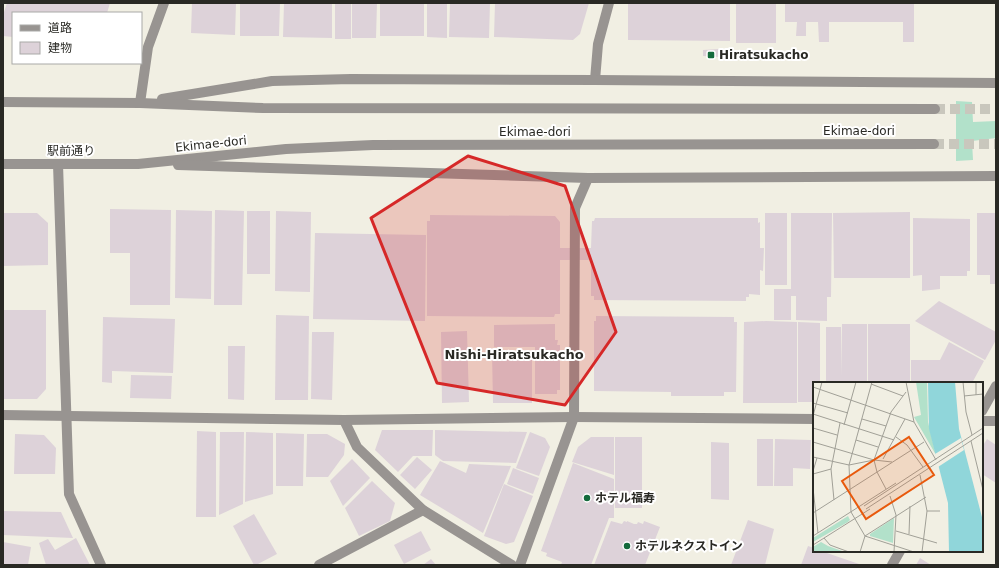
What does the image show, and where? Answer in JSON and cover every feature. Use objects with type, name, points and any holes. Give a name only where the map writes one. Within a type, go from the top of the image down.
[{"type":"street","points":[[140,103],[148,47],[164,3]]},
{"type":"street","points":[[595,80],[598,44],[609,3]]},
{"type":"street","points":[[140,103],[272,81],[351,79],[996,83]]},
{"type":"street","points":[[3,102],[140,103],[263,108],[935,109]]},
{"type":"street","name":"Ekimae-dori","points":[[138,164],[286,149],[373,145],[934,144]]},
{"type":"street","name":"駅前通り","points":[[3,164],[138,164]]},
{"type":"street","points":[[58,164],[69,494],[101,565]]},
{"type":"street","points":[[138,164],[588,178],[996,176]]},
{"type":"street","points":[[520,565],[574,417],[575,208],[588,178]]},
{"type":"street","points":[[983,409],[996,386]]},
{"type":"street","points":[[3,415],[344,420],[574,417],[813,419]]},
{"type":"street","points":[[344,420],[357,447],[423,510],[512,565]]},
{"type":"street","points":[[983,421],[996,421]]},
{"type":"street","points":[[319,565],[423,510]]},
{"type":"street","points":[[892,565],[899,552]]},
{"type":"highlighted area","points":[[468,156],[565,186],[616,332],[565,405],[437,383],[371,218]]},
{"type":"green space","points":[[956,101],[972,102],[973,122],[996,121],[996,138],[972,141],[973,160],[956,161]]},
{"type":"building","points":[[7,3],[110,3],[107,12],[12,12],[12,37],[3,36],[3,15]]},
{"type":"building","points":[[192,3],[236,3],[235,35],[191,33]]},
{"type":"building","points":[[240,3],[280,3],[279,36],[240,36]]},
{"type":"building","points":[[284,3],[332,3],[332,38],[283,37]]},
{"type":"building","points":[[335,3],[351,3],[351,39],[335,39]]},
{"type":"building","points":[[352,3],[377,3],[376,38],[352,38]]},
{"type":"building","points":[[380,3],[424,3],[424,36],[380,36]]},
{"type":"building","points":[[427,3],[447,3],[447,38],[427,37]]},
{"type":"building","points":[[450,3],[490,3],[489,38],[449,37]]},
{"type":"building","points":[[495,3],[589,3],[580,34],[573,40],[494,37]]},
{"type":"building","points":[[628,3],[730,3],[730,41],[628,40]]},
{"type":"building","points":[[736,3],[776,3],[776,43],[736,43]]},
{"type":"building","points":[[785,3],[914,3],[914,42],[903,42],[903,22],[829,22],[829,42],[819,42],[818,22],[806,22],[806,36],[796,36],[797,22],[785,22]]},
{"type":"building","points":[[719,49],[719,57],[703,56],[703,50]]},
{"type":"building","points":[[110,209],[171,210],[170,305],[130,305],[130,253],[110,253]]},
{"type":"building","points":[[176,210],[212,211],[211,299],[175,298]]},
{"type":"building","points":[[215,210],[244,211],[242,305],[214,305]]},
{"type":"building","points":[[247,211],[270,211],[270,274],[247,274]]},
{"type":"building","points":[[276,211],[311,212],[310,292],[275,291]]},
{"type":"building","points":[[910,212],[910,278],[834,278],[833,213]]},
{"type":"building","points":[[3,213],[37,213],[48,223],[48,265],[3,266]]},
{"type":"building","points":[[765,213],[787,213],[787,285],[765,285]]},
{"type":"building","points":[[791,213],[832,213],[831,297],[827,297],[827,321],[796,320],[796,296],[791,296],[791,320],[774,320],[774,289],[791,289]]},
{"type":"building","points":[[977,213],[996,213],[996,284],[990,284],[990,275],[977,275]]},
{"type":"building","points":[[430,215],[555,216],[560,222],[560,248],[591,248],[592,221],[594,221],[595,218],[758,218],[758,223],[760,222],[760,248],[764,248],[763,271],[760,270],[760,295],[749,294],[749,297],[746,297],[746,301],[594,300],[594,296],[591,296],[591,260],[560,260],[560,314],[555,314],[554,317],[427,316],[427,221],[430,221]]},
{"type":"building","points":[[913,218],[970,219],[970,271],[967,271],[967,276],[940,276],[940,289],[922,291],[922,275],[913,276]]},
{"type":"building","points":[[315,233],[426,235],[425,321],[313,319]]},
{"type":"building","points":[[939,301],[996,332],[996,340],[985,360],[915,321]]},
{"type":"building","points":[[3,310],[46,310],[46,389],[37,399],[3,399]]},
{"type":"building","points":[[276,315],[309,316],[308,400],[275,400]]},
{"type":"building","points":[[596,316],[734,317],[734,322],[737,322],[736,392],[724,392],[724,396],[671,396],[671,392],[594,391],[594,321],[596,321]]},
{"type":"building","points":[[103,317],[175,319],[173,373],[112,371],[112,383],[102,382]]},
{"type":"building","points":[[744,322],[797,322],[797,403],[743,403]]},
{"type":"building","points":[[798,322],[820,323],[820,382],[813,382],[813,402],[798,402]]},
{"type":"building","points":[[555,324],[555,340],[558,340],[557,345],[560,345],[560,390],[557,390],[557,394],[535,394],[535,347],[494,347],[494,325]]},
{"type":"building","points":[[842,324],[867,324],[867,382],[826,382],[826,327],[841,327],[841,376]]},
{"type":"building","points":[[868,324],[910,324],[910,382],[868,382]]},
{"type":"building","points":[[467,331],[469,402],[442,403],[441,332]]},
{"type":"building","points":[[312,332],[334,332],[332,400],[311,399]]},
{"type":"building","points":[[949,342],[984,361],[973,382],[911,382],[911,360],[940,360]]},
{"type":"building","points":[[228,346],[245,346],[244,400],[228,399]]},
{"type":"building","points":[[492,352],[532,352],[532,403],[493,403]]},
{"type":"building","points":[[131,375],[172,376],[171,399],[130,398]]},
{"type":"building","points":[[382,430],[433,430],[432,456],[413,456],[398,472],[375,450]]},
{"type":"building","points":[[435,430],[527,432],[516,463],[443,461],[435,455]]},
{"type":"building","points":[[197,431],[216,432],[216,517],[196,517]]},
{"type":"building","points":[[220,432],[244,432],[243,504],[219,515]]},
{"type":"building","points":[[246,432],[273,433],[273,494],[245,502]]},
{"type":"building","points":[[530,432],[545,438],[550,447],[539,476],[516,468]]},
{"type":"building","points":[[276,433],[304,434],[303,486],[276,486]]},
{"type":"building","points":[[15,434],[44,435],[56,448],[55,474],[14,474]]},
{"type":"building","points":[[307,434],[327,434],[345,444],[344,455],[328,477],[306,477]]},
{"type":"building","points":[[591,437],[614,437],[614,475],[572,462],[578,447]]},
{"type":"building","points":[[615,437],[642,437],[642,508],[615,508]]},
{"type":"building","points":[[757,439],[773,439],[773,486],[757,486]]},
{"type":"building","points":[[775,439],[811,440],[810,469],[793,468],[793,486],[774,486]]},
{"type":"building","points":[[987,439],[996,445],[996,483],[983,475],[983,445]]},
{"type":"building","points":[[711,442],[729,443],[729,500],[711,499]]},
{"type":"building","points":[[417,457],[432,470],[415,489],[400,475]]},
{"type":"building","points":[[352,459],[370,478],[343,506],[330,481]]},
{"type":"building","points":[[440,461],[466,473],[469,464],[511,466],[483,533],[420,495]]},
{"type":"building","name":"ホテル福寿","points":[[573,463],[614,479],[614,518],[609,518],[591,565],[561,565],[562,562],[546,556],[547,553],[541,551]]},
{"type":"building","points":[[513,468],[539,478],[533,494],[507,484]]},
{"type":"building","points":[[372,481],[395,503],[390,521],[359,536],[345,508]]},
{"type":"building","points":[[504,484],[533,496],[514,542],[506,544],[484,536]]},
{"type":"building","points":[[3,511],[61,512],[73,538],[3,535]]},
{"type":"building","points":[[254,514],[277,554],[256,565],[254,565],[233,526]]},
{"type":"building","points":[[748,520],[774,529],[765,565],[731,565]]},
{"type":"building","name":"ホテルネクストイン","points":[[611,521],[622,524],[624,521],[627,521],[634,524],[637,524],[638,522],[643,524],[644,521],[660,527],[645,565],[594,565]]},
{"type":"building","points":[[421,531],[431,550],[404,564],[394,545]]},
{"type":"building","points":[[76,538],[90,565],[46,565],[39,543],[48,539],[55,550]]},
{"type":"building","points":[[3,542],[31,547],[28,565],[3,565]]},
{"type":"building","points":[[808,546],[813,548],[813,552],[824,552],[862,565],[801,565]]},
{"type":"building","points":[[920,558],[931,565],[916,565]]},
{"type":"building","points":[[431,559],[436,565],[423,565]]},
{"type":"tunnel","points":[[935,109],[996,109]]},
{"type":"tunnel","points":[[934,144],[996,144]]},
{"type":"place","name":"Hiratsukacho","points":[[711,55]]},
{"type":"place","name":"ホテル福寿","points":[[587,498]]},
{"type":"place","name":"ホテルネクストイン","points":[[627,546]]},
{"type":"district","name":"Nishi-Hiratsukacho","points":[[514,354]]}]
